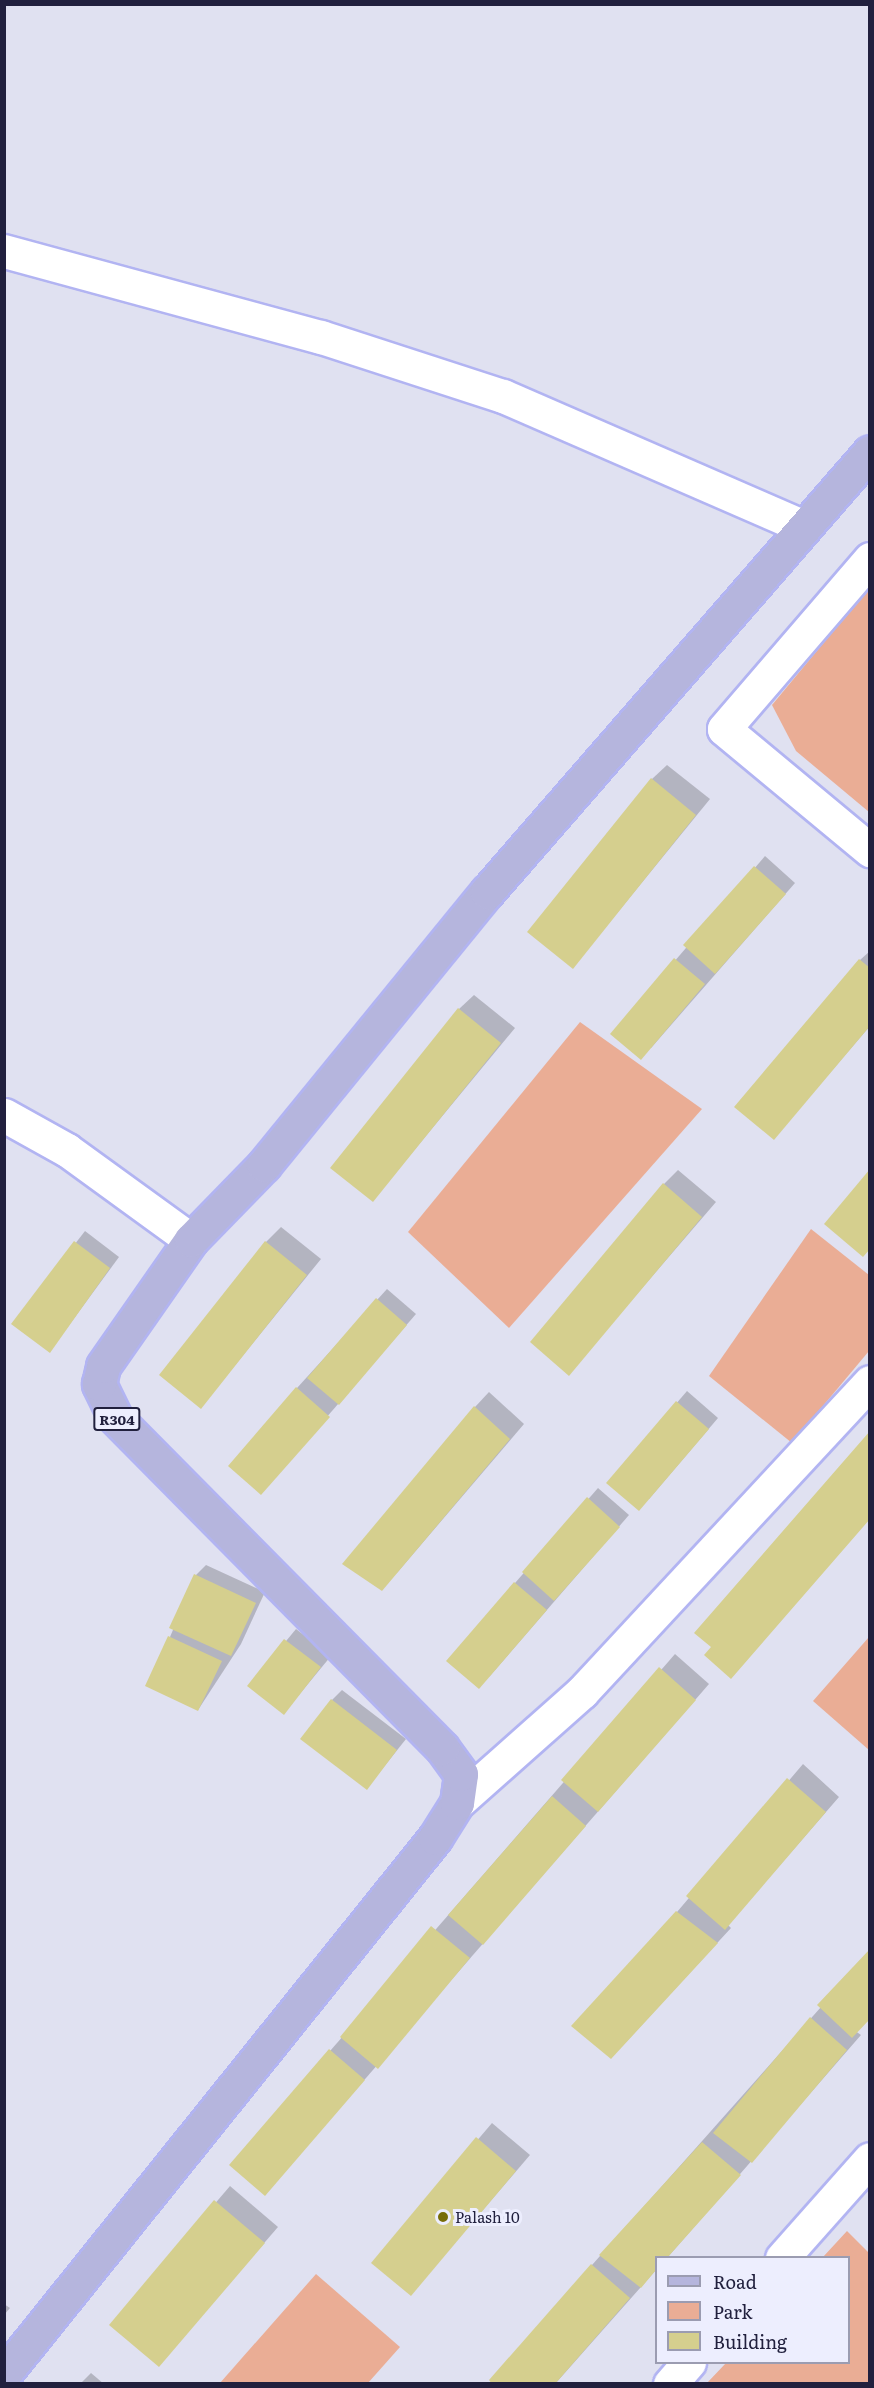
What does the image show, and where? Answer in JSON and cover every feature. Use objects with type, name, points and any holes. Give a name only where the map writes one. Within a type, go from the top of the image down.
[{"type":"main road","name":"R304","points":[[4,2374],[435,1838],[457,1803],[461,1774],[442,1748],[190,1497],[104,1401],[99,1384],[103,1366],[191,1240],[264,1165],[487,892],[802,526],[870,452]]},
{"type":"street","points":[[4,251],[321,337],[502,396],[802,526]]},
{"type":"street","points":[[870,559],[724,729],[870,850]]},
{"type":"street","points":[[4,1115],[67,1150],[191,1240]]},
{"type":"street","points":[[457,1803],[582,1692],[870,1382]]},
{"type":"street","points":[[784,2256],[870,2159]]},
{"type":"street","points":[[670,2384],[687,2364]]},
{"type":"green space","points":[[869,588],[869,812],[796,751],[772,705]]},
{"type":"green space","points":[[580,1022],[702,1109],[509,1328],[408,1232]]},
{"type":"green space","points":[[811,1229],[869,1275],[869,1351],[792,1443],[709,1376]]},
{"type":"green space","points":[[869,1637],[869,1750],[813,1701]]},
{"type":"green space","points":[[847,2231],[869,2253],[869,2383],[707,2383],[725,2364],[850,2364],[850,2256],[824,2256]]},
{"type":"green space","points":[[316,2274],[400,2347],[368,2383],[220,2383]]},
{"type":"building","points":[[651,778],[696,815],[573,969],[527,932]]},
{"type":"building","points":[[754,866],[786,894],[715,974],[683,945]]},
{"type":"building","points":[[674,958],[705,984],[641,1060],[610,1034]]},
{"type":"building","points":[[859,959],[870,968],[870,1026],[774,1140],[734,1107]]},
{"type":"building","points":[[458,1008],[501,1043],[373,1202],[330,1168]]},
{"type":"building","points":[[870,1169],[870,1249],[863,1257],[824,1224]]},
{"type":"building","points":[[663,1183],[702,1217],[569,1376],[530,1342]]},
{"type":"building","points":[[74,1241],[110,1268],[50,1353],[11,1324]]},
{"type":"building","points":[[265,1241],[307,1275],[201,1409],[159,1375]]},
{"type":"building","points":[[376,1298],[407,1325],[339,1405],[307,1378]]},
{"type":"building","points":[[296,1387],[330,1417],[261,1495],[228,1466]]},
{"type":"building","points":[[676,1401],[709,1429],[639,1511],[606,1483]]},
{"type":"building","points":[[474,1406],[510,1439],[382,1591],[342,1564]]},
{"type":"building","points":[[870,1431],[870,1519],[731,1679],[704,1655],[711,1647],[694,1633]]},
{"type":"building","points":[[587,1497],[620,1527],[554,1601],[522,1572]]},
{"type":"building","points":[[194,1574],[256,1603],[231,1656],[169,1628]]},
{"type":"building","points":[[514,1582],[547,1610],[479,1689],[446,1661]]},
{"type":"building","points":[[168,1636],[222,1661],[198,1711],[145,1686]]},
{"type":"building","points":[[284,1639],[321,1667],[284,1715],[247,1686]]},
{"type":"building","points":[[659,1667],[696,1700],[598,1812],[561,1780]]},
{"type":"building","points":[[331,1699],[397,1750],[367,1790],[300,1739]]},
{"type":"building","points":[[787,1778],[826,1812],[725,1930],[686,1896]]},
{"type":"building","points":[[552,1796],[586,1826],[483,1945],[448,1915]]},
{"type":"building","points":[[676,1911],[718,1943],[611,2059],[571,2026]]},
{"type":"building","points":[[431,1926],[470,1958],[378,2069],[340,2037]]},
{"type":"building","points":[[870,1949],[870,2019],[852,2038],[817,2005]]},
{"type":"building","points":[[810,2017],[847,2050],[752,2163],[713,2133]]},
{"type":"building","points":[[329,2049],[365,2080],[265,2196],[229,2165]]},
{"type":"building","name":"Palash 10","points":[[476,2137],[516,2171],[411,2296],[371,2263]]},
{"type":"building","points":[[702,2142],[741,2175],[669,2256],[655,2256],[655,2271],[641,2288],[599,2255]]},
{"type":"building","points":[[214,2200],[265,2243],[159,2367],[109,2325]]},
{"type":"building","points":[[591,2264],[630,2298],[555,2384],[492,2384],[489,2380]]},
{"type":"place","name":"Palash 10","points":[[443,2217]]}]
